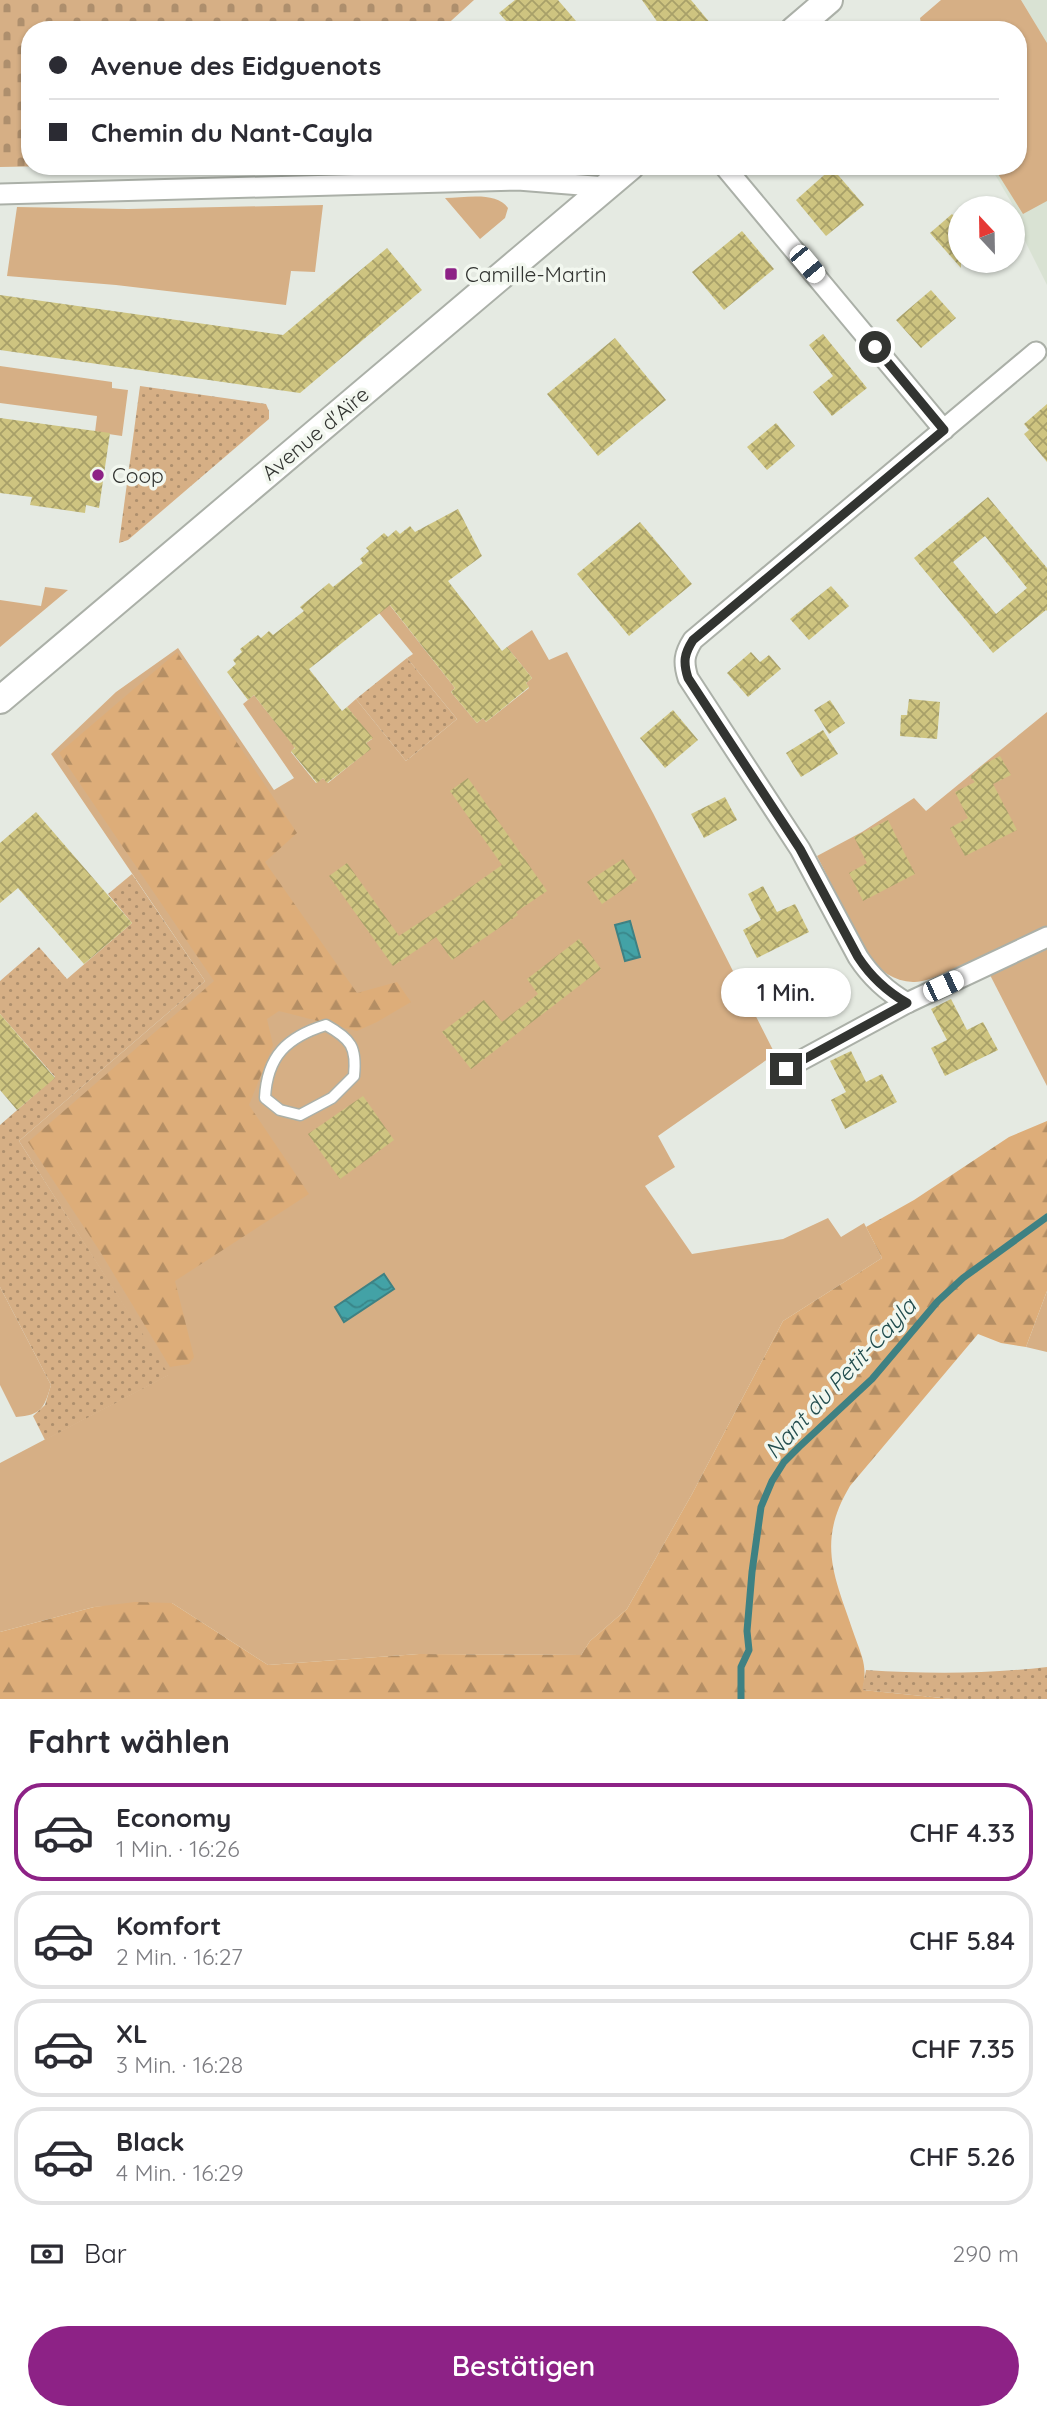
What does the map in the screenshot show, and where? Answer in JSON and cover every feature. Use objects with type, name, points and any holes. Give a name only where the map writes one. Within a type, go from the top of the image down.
[{"type":"main road","points":[[804,21],[829,0]]},
{"type":"main road","name":"Avenue d'Aïre","points":[[0,700],[620,175]]},
{"type":"street","points":[[732,175],[944,430]]},
{"type":"street","points":[[0,194],[518,180],[606,187]]},
{"type":"street","points":[[907,1003],[888,991],[867,972],[800,849],[688,678],[685,653],[693,640],[1036,352]]},
{"type":"street","points":[[786,1069],[907,1003],[1047,937]]},
{"type":"lane","points":[[326,1025],[345,1036],[356,1055],[354,1076],[331,1098],[300,1115],[280,1110],[265,1098],[266,1078],[278,1053],[302,1032],[326,1025]]},
{"type":"shaded area","points":[[1021,0],[1047,0],[1047,285],[1026,243],[1026,196],[1008,196],[995,175],[1027,175],[1027,96],[1036,25]]},
{"type":"green space","points":[[0,0],[474,0],[451,21],[21,21],[21,167],[0,167]]},
{"type":"green space","points":[[941,0],[1021,0],[1047,43],[1047,201],[1026,212],[1026,196],[1012,196],[999,175],[1027,175],[1027,21],[920,21],[920,18]]},
{"type":"green space","points":[[488,197],[496,199],[508,208],[505,218],[480,239],[445,198]]},
{"type":"green space","points":[[323,205],[315,272],[291,271],[286,305],[116,285],[7,276],[17,207],[128,209]]},
{"type":"green space","points":[[0,366],[112,382],[112,388],[128,390],[122,436],[95,432],[97,416],[0,403]]},
{"type":"green space","points":[[140,386],[266,404],[269,419],[128,540],[119,543]]},
{"type":"green space","points":[[45,587],[68,590],[0,647],[0,600],[41,606]]},
{"type":"green space","points":[[381,594],[455,688],[451,692],[477,723],[483,718],[486,722],[529,688],[526,683],[532,678],[507,647],[532,630],[549,660],[567,652],[653,813],[775,1054],[658,1136],[675,1167],[645,1186],[692,1254],[783,1239],[828,1218],[841,1237],[864,1223],[882,1258],[783,1321],[692,1494],[627,1609],[590,1641],[581,1655],[419,1654],[268,1665],[172,1603],[94,1607],[0,1632],[0,1463],[168,1375],[19,1141],[205,981],[51,754],[116,692],[178,648],[274,790],[294,778],[243,704],[254,695],[295,747],[291,752],[316,783],[323,778],[328,783],[370,749],[366,743],[372,739],[347,707],[356,699],[406,761],[457,719],[407,658],[413,654],[370,602]]},
{"type":"green space","points":[[177,652],[297,833],[265,862],[357,993],[397,982],[411,1002],[357,1031],[279,1011],[267,1019],[273,1045],[249,1105],[309,1194],[175,1281],[194,1357],[189,1364],[170,1367],[101,1253],[28,1142],[214,981],[59,753]]},
{"type":"green space","points":[[407,658],[457,719],[406,761],[356,699]]},
{"type":"green space","points":[[1047,712],[1047,927],[924,981],[900,980],[888,974],[868,956],[817,856],[862,832],[914,798],[926,811]]},
{"type":"green space","points":[[132,874],[205,981],[19,1141],[169,1375],[45,1440],[33,1416],[45,1405],[51,1385],[0,1287],[0,1125],[55,1077],[0,1014],[0,981],[39,947],[67,979],[132,923],[108,894]]},
{"type":"green space","points":[[1047,949],[1047,1086],[990,975]]},
{"type":"green space","points":[[1047,1121],[1047,1291],[1026,1347],[1001,1343],[978,1334],[850,1486],[833,1526],[832,1562],[864,1663],[863,1690],[952,1699],[0,1699],[0,1632],[94,1607],[135,1602],[172,1603],[268,1665],[419,1654],[581,1655],[590,1641],[627,1609],[692,1494],[783,1321],[882,1258],[866,1227],[914,1200],[1009,1137]]},
{"type":"green space","points":[[0,1287],[51,1385],[41,1409],[25,1416],[16,1417],[0,1385]]},
{"type":"green space","points":[[1047,1291],[1047,1352],[1026,1347]]},
{"type":"green space","points":[[1047,1667],[1047,1699],[952,1699],[862,1690],[866,1670],[957,1673]]},
{"type":"water","points":[[630,921],[640,957],[625,961],[615,925]]},
{"type":"water","points":[[384,1274],[394,1289],[344,1322],[335,1307]]},
{"type":"building","points":[[515,0],[558,0],[576,21],[506,21],[499,13]]},
{"type":"building","points":[[642,0],[691,0],[708,21],[657,21]]},
{"type":"building","points":[[824,175],[838,175],[864,205],[826,236],[796,200]]},
{"type":"building","points":[[948,217],[948,253],[930,233]]},
{"type":"building","points":[[742,231],[774,269],[724,310],[692,272]]},
{"type":"building","points":[[387,248],[422,290],[300,393],[0,350],[0,295],[283,335]]},
{"type":"building","points":[[931,290],[956,318],[921,348],[896,320]]},
{"type":"building","points":[[823,334],[867,388],[832,416],[813,392],[833,376],[809,345]]},
{"type":"building","points":[[615,338],[666,400],[598,456],[547,394]]},
{"type":"building","points":[[1047,404],[1047,462],[1024,434],[1029,430],[1024,424]]},
{"type":"building","points":[[0,418],[110,433],[99,508],[86,505],[85,513],[30,505],[32,497],[0,493]]},
{"type":"building","points":[[776,423],[795,446],[767,470],[747,447]]},
{"type":"building","points":[[988,497],[1047,568],[1047,611],[993,653],[914,558]],"holes":[[[985,536],[1027,588],[996,614],[953,562]]]},
{"type":"building","points":[[458,509],[482,556],[448,581],[502,651],[507,647],[532,678],[526,683],[529,687],[486,722],[483,718],[477,723],[451,692],[455,688],[390,605],[309,669],[342,711],[347,707],[373,738],[366,743],[371,749],[327,783],[323,778],[317,783],[291,751],[295,748],[254,695],[248,700],[227,672],[236,664],[233,660],[242,652],[240,649],[258,635],[261,638],[269,631],[273,635],[304,611],[300,607],[329,583],[333,587],[363,563],[360,559],[369,551],[366,548],[384,533],[388,537],[396,530],[400,534],[410,526],[415,532]]},
{"type":"building","points":[[640,522],[692,584],[629,636],[577,574]]},
{"type":"building","points":[[831,586],[849,606],[809,640],[790,619]]},
{"type":"building","points":[[751,652],[760,662],[769,655],[781,669],[748,697],[727,673]]},
{"type":"building","points":[[909,699],[940,702],[937,739],[900,736],[901,715],[907,715]]},
{"type":"building","points":[[830,700],[845,723],[829,734],[814,710]]},
{"type":"building","points":[[673,710],[698,740],[665,768],[640,738]]},
{"type":"building","points":[[823,730],[838,754],[801,777],[786,753]]},
{"type":"building","points":[[1000,756],[1011,775],[993,784],[1017,830],[965,856],[950,828],[968,818],[955,792],[975,782],[970,777],[984,764]]},
{"type":"building","points":[[468,778],[547,891],[516,912],[518,915],[452,960],[436,937],[393,966],[329,876],[347,863],[399,936],[440,909],[502,865],[450,791]]},
{"type":"building","points":[[725,797],[737,820],[704,838],[691,814]]},
{"type":"building","points":[[36,812],[132,923],[84,964],[18,888],[0,903],[0,843]]},
{"type":"building","points":[[888,820],[915,874],[863,901],[849,873],[867,863],[854,837]]},
{"type":"building","points":[[623,859],[637,880],[602,904],[587,882]]},
{"type":"building","points":[[763,886],[777,912],[795,904],[809,932],[757,958],[743,930],[761,920],[748,894]]},
{"type":"building","points":[[579,939],[601,969],[471,1069],[442,1032],[484,1000],[502,1022],[538,994],[527,979]]},
{"type":"building","points":[[951,999],[967,1030],[983,1022],[998,1050],[945,1076],[931,1048],[947,1040],[931,1009]]},
{"type":"building","points":[[0,1014],[55,1078],[17,1110],[0,1090]]},
{"type":"building","points":[[851,1051],[866,1082],[882,1074],[897,1102],[845,1129],[831,1100],[846,1092],[830,1061]]},
{"type":"building","points":[[363,1096],[394,1140],[340,1179],[308,1134]]},
{"type":"waterway","name":"Nant du Petit-Cayla","points":[[741,1699],[741,1667],[749,1650],[747,1631],[761,1507],[784,1462],[872,1379],[938,1301],[963,1278],[1047,1217]]},
{"type":"place","name":"Camille-Martin","points":[[451,274]]},
{"type":"place","name":"Coop","points":[[98,475]]},
{"type":"route","points":[[786,1069],[907,1003],[888,991],[867,972],[800,849],[688,678],[685,653],[693,640],[944,430],[875,347]]}]
